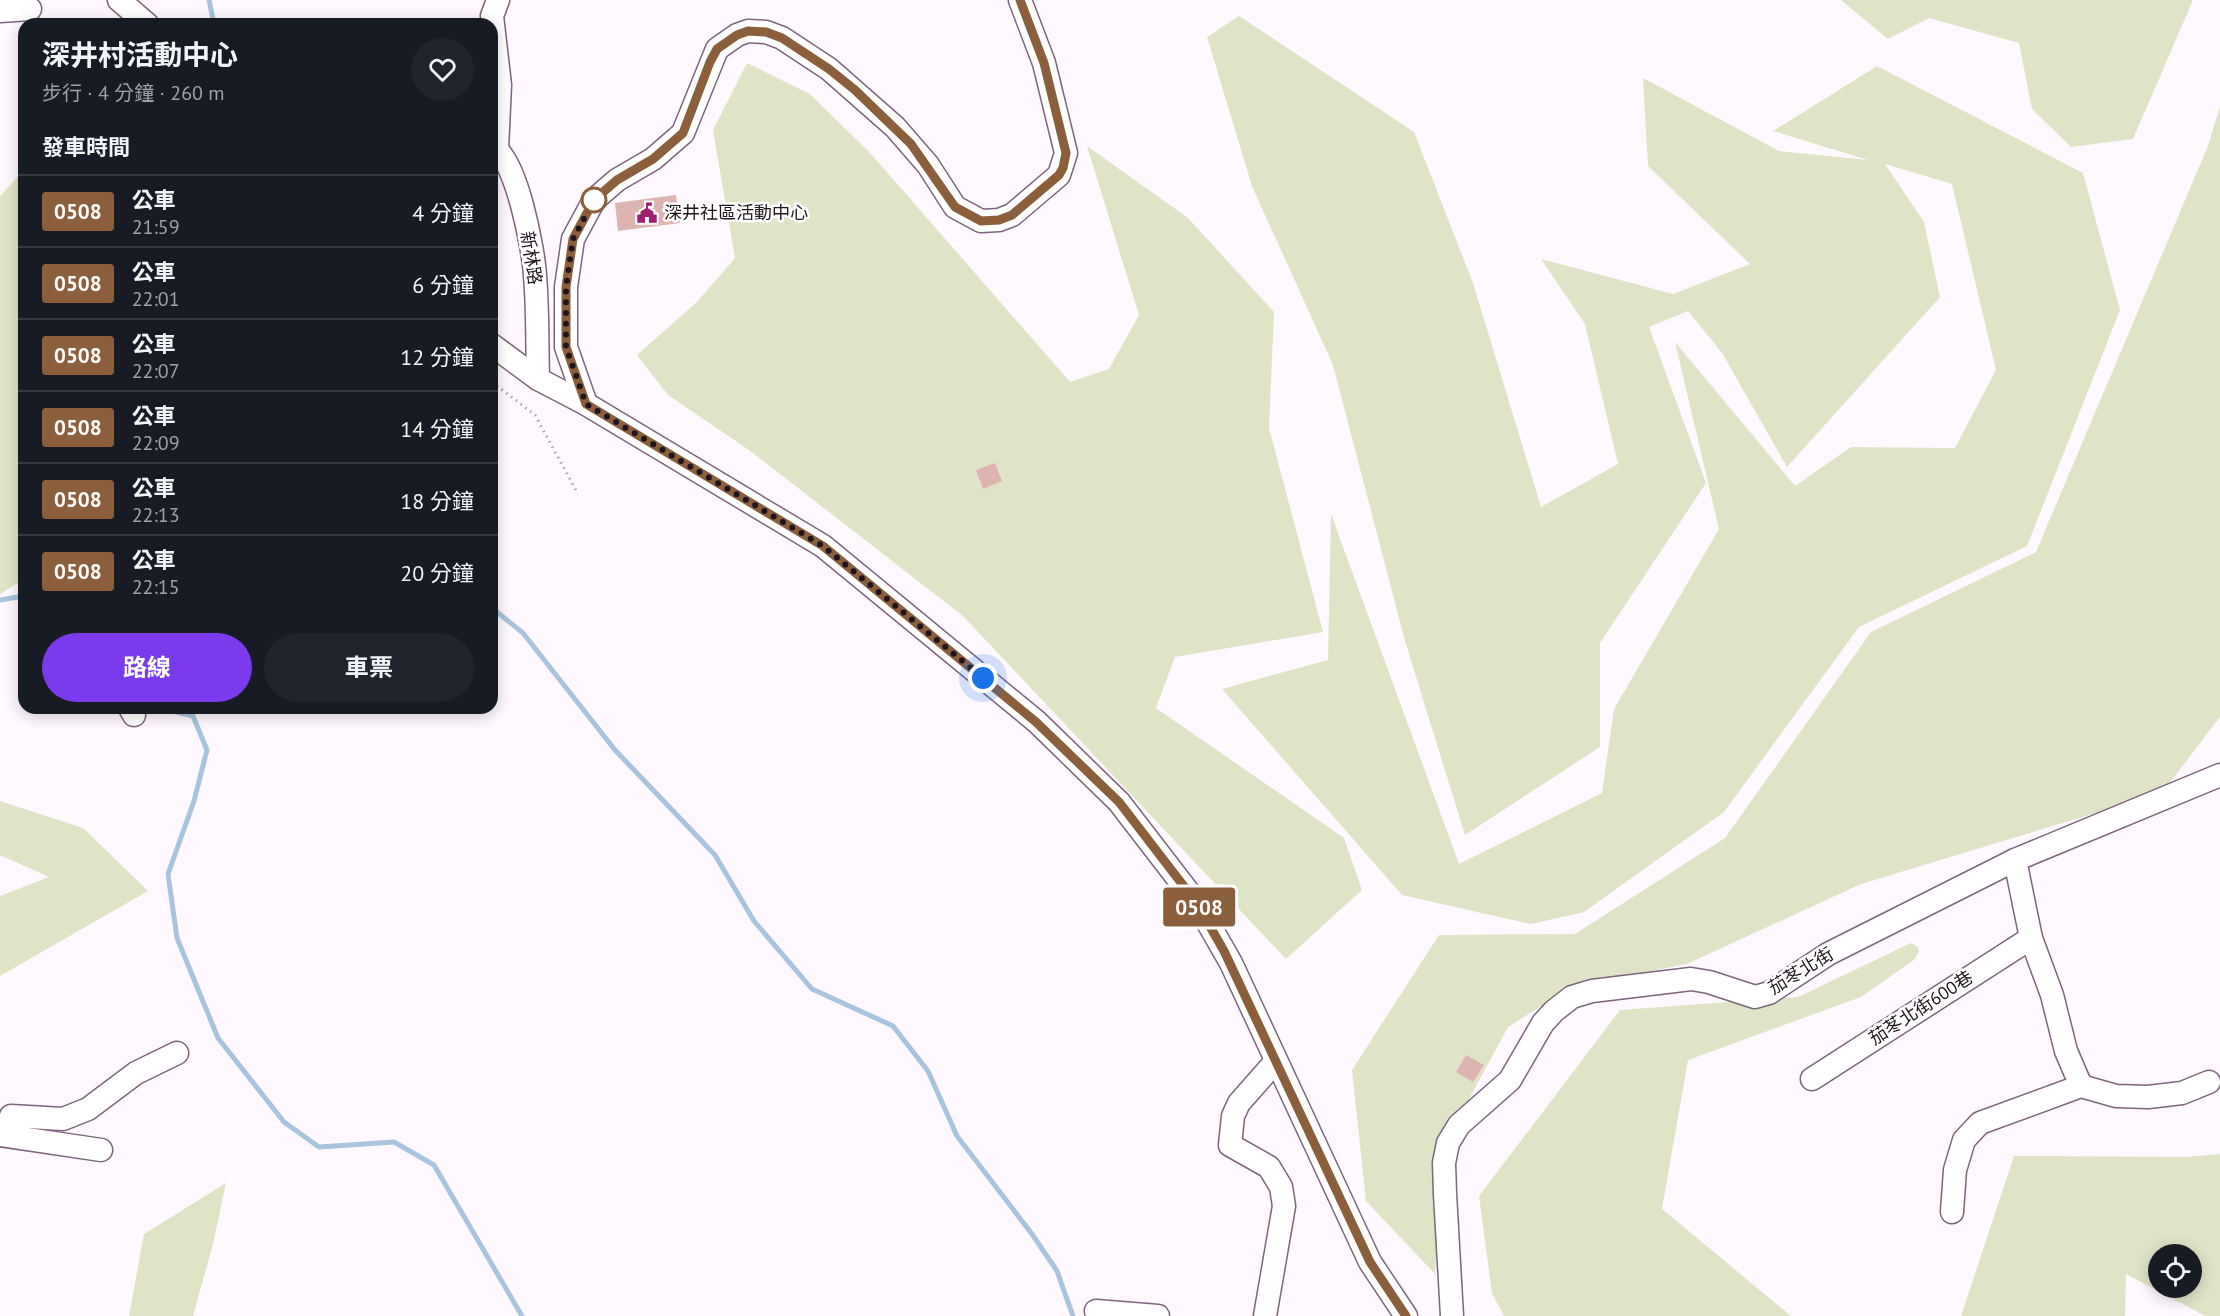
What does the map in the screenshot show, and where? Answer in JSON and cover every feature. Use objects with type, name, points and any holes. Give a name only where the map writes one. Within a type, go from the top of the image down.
[{"type":"street","points":[[119,0],[140,18]]},
{"type":"street","points":[[492,18],[498,0]]},
{"type":"street","points":[[586,404],[566,347],[566,287],[573,239],[594,200],[617,180],[653,159],[683,133],[717,49],[737,35],[748,31],[766,32],[782,38],[829,69],[895,127],[928,165],[955,207],[981,221],[999,220],[1012,215],[1059,175],[1066,153],[1044,63],[1020,0]]},
{"type":"street","points":[[0,11],[30,9]]},
{"type":"street","points":[[498,68],[500,85],[498,110]]},
{"type":"street","name":"新林路","points":[[498,152],[507,164],[522,203],[536,274],[538,379]]},
{"type":"street","points":[[498,349],[538,379],[586,404],[823,546],[1036,722],[1119,802],[1196,902],[1231,963],[1370,1262],[1406,1316]]},
{"type":"street","name":"茄苳北街","points":[[1452,1316],[1444,1163],[1449,1143],[1459,1125],[1510,1080],[1543,1023],[1572,997],[1592,991],[1691,979],[1709,982],[1755,997],[1769,993],[1828,954],[2015,860],[2220,775]]},
{"type":"street","points":[[2015,860],[2031,938],[2052,994],[2066,1051],[2081,1086]]},
{"type":"street","name":"茄苳北街600巷","points":[[1812,1079],[2031,938]]},
{"type":"street","points":[[101,1150],[2,1135],[11,1116],[63,1119],[88,1109],[136,1073],[177,1053]]},
{"type":"street","points":[[1265,1316],[1284,1206],[1281,1187],[1269,1167],[1230,1145],[1229,1139],[1239,1104],[1276,1061]]},
{"type":"street","points":[[1952,1212],[1955,1170],[1964,1140],[1980,1123],[2081,1086],[2115,1095],[2148,1097],[2182,1093],[2209,1082]]},
{"type":"street","points":[[1096,1311],[1158,1316]]},
{"type":"path","points":[[498,387],[534,415],[578,494]]},
{"type":"green space","points":[[1841,0],[2193,0],[2133,139],[2071,147],[2032,109],[2019,43],[1929,18],[1888,39]]},
{"type":"green space","points":[[1239,16],[1414,132],[1473,283],[1541,507],[1618,464],[1585,324],[1541,259],[1673,294],[1750,264],[1648,166],[1643,78],[1779,151],[1868,160],[1773,131],[1877,66],[2083,173],[2120,310],[2027,546],[1859,627],[1724,812],[1584,912],[1531,924],[1402,895],[1222,689],[1328,660],[1331,514],[1459,864],[1602,793],[1614,709],[1719,529],[1675,342],[1795,486],[1851,447],[1955,448],[1996,370],[1952,184],[1885,164],[1924,222],[1940,297],[1787,467],[1722,353],[1688,311],[1649,327],[1706,483],[1600,643],[1600,747],[1465,835],[1405,641],[1333,365],[1252,186],[1207,37]]},
{"type":"green space","points":[[747,63],[810,94],[872,155],[1070,382],[1109,369],[1139,315],[1087,146],[1188,218],[1274,312],[1269,428],[1323,632],[1175,657],[1156,708],[1344,838],[1362,890],[1286,959],[963,616],[749,450],[668,395],[637,355],[697,302],[735,258],[713,130]]},
{"type":"green space","points":[[2220,106],[2220,717],[2162,793],[1861,884],[1687,964],[1573,986],[1508,1027],[1443,1147],[1435,1274],[1366,1201],[1352,1070],[1439,935],[1575,934],[1725,838],[1871,632],[2036,552],[2208,146]]},
{"type":"green space","points":[[18,176],[18,583],[0,594],[0,196]]},
{"type":"green space","points":[[0,801],[83,828],[148,891],[0,976],[0,896],[49,877],[0,855]]},
{"type":"green space","points":[[1911,943],[1918,947],[1919,952],[1914,960],[1861,997],[1688,1060],[1662,1209],[1791,1316],[1504,1316],[1492,1293],[1479,1196],[1620,1010],[1798,997]]},
{"type":"green space","points":[[2220,1154],[2220,1316],[2205,1316],[2171,1298],[2202,1298],[2202,1244],[2148,1244],[2148,1286],[2126,1274],[2125,1316],[1961,1316],[2014,1156],[2187,1157]]},
{"type":"green space","points":[[226,1183],[213,1244],[193,1316],[129,1316],[144,1234]]},
{"type":"building","name":"深井社區活動中心","points":[[676,195],[680,223],[618,231],[615,203]]},
{"type":"building","points":[[995,463],[1002,481],[983,489],[976,470]]},
{"type":"building","points":[[1466,1055],[1484,1065],[1473,1082],[1456,1072]]},
{"type":"waterway","points":[[209,0],[213,18]]},
{"type":"waterway","points":[[0,600],[18,597]]},
{"type":"waterway","points":[[498,613],[523,633],[615,750],[715,855],[754,921],[812,989],[893,1026],[928,1071],[957,1136],[1032,1234],[1057,1271],[1073,1316]]},
{"type":"waterway","points":[[185,714],[193,716],[207,750],[194,801],[168,874],[177,938],[218,1038],[284,1122],[319,1147],[394,1142],[434,1165],[522,1316]]},
{"type":"bus line","name":"0508","points":[[1020,0],[1044,63],[1066,153],[1059,175],[1012,215],[999,220],[981,221],[972,219],[963,213],[955,207],[928,165],[911,144],[855,90],[829,69],[782,38],[766,32],[748,31],[737,35],[717,49],[683,133],[653,159],[617,180],[594,200],[573,239],[566,287],[566,347],[586,404],[823,546],[1036,722],[1119,802],[1196,902],[1231,963],[1370,1262],[1406,1316]]},
{"type":"place","name":"深井社區活動中心","points":[[647,213]]},
{"type":"route","points":[[594,200],[573,239],[566,287],[566,347],[586,404],[823,546],[983,678]]}]
